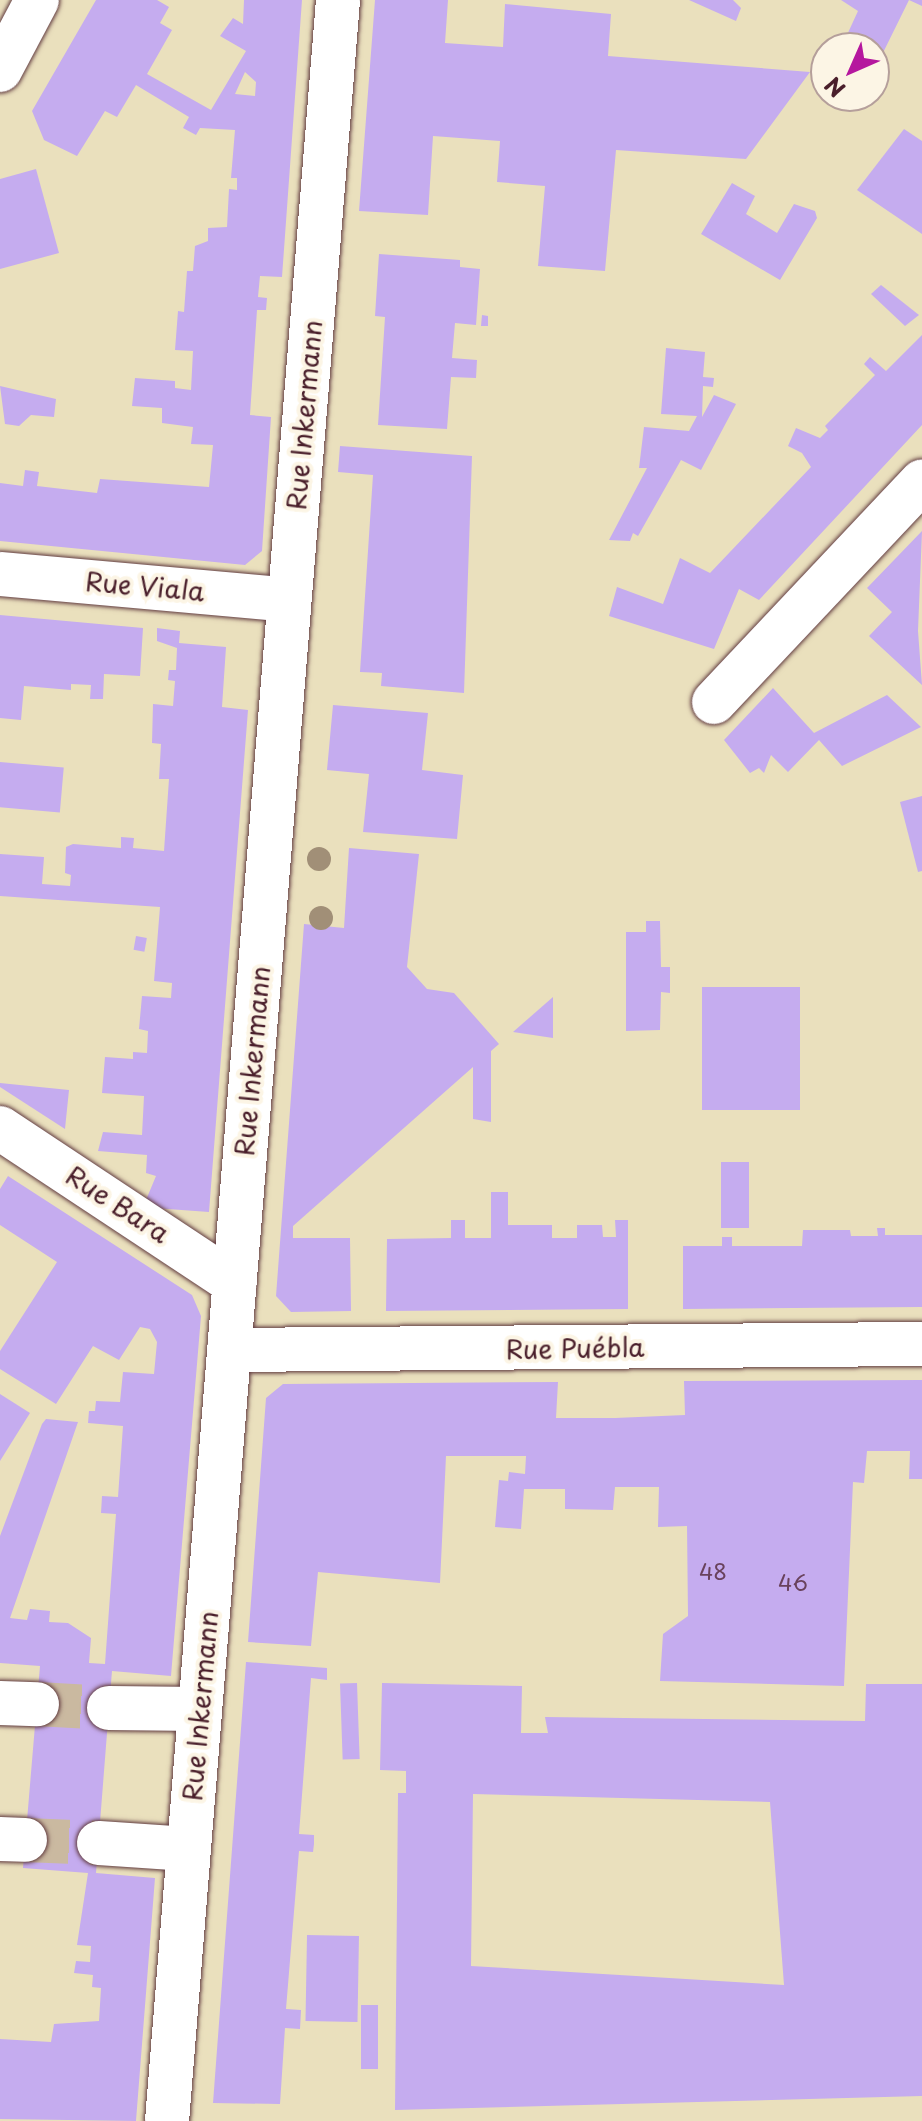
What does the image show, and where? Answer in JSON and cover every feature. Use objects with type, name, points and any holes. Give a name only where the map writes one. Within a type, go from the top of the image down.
[{"type":"street","points":[[0,70],[37,0]]},
{"type":"street","name":"Rue Inkermann","points":[[167,2121],[338,0]]},
{"type":"street","points":[[714,702],[922,481]]},
{"type":"street","name":"Rue Viala","points":[[0,574],[289,600]]},
{"type":"street","name":"Rue Bara","points":[[0,1128],[234,1283]]},
{"type":"street","name":"Rue Puébla","points":[[229,1350],[922,1344]]},
{"type":"street","points":[[109,1708],[200,1709]]},
{"type":"street","points":[[99,1843],[188,1849]]},
{"type":"building","points":[[96,0],[157,0],[169,7],[160,23],[172,30],[147,74],[211,110],[246,51],[220,36],[233,18],[243,24],[244,0],[302,0],[282,277],[260,276],[258,297],[267,298],[266,310],[257,310],[250,415],[271,417],[262,551],[245,565],[0,541],[0,483],[23,486],[25,470],[39,472],[37,486],[97,493],[100,479],[209,487],[213,445],[191,444],[193,427],[162,423],[162,408],[132,406],[135,378],[175,381],[175,388],[191,390],[193,351],[175,350],[178,311],[184,312],[187,271],[193,271],[195,246],[208,241],[208,228],[227,227],[229,189],[237,190],[237,178],[231,178],[235,130],[200,128],[196,135],[183,128],[189,117],[136,85],[117,117],[105,111],[77,156],[44,140],[32,111]],"holes":[[[245,72],[256,82],[255,96],[235,94]]]},
{"type":"building","points":[[375,0],[448,0],[445,43],[503,47],[505,4],[611,14],[608,56],[810,72],[746,159],[616,150],[605,271],[538,266],[545,186],[497,182],[500,141],[433,136],[428,215],[359,211]]},
{"type":"building","points":[[689,0],[733,0],[741,8],[736,21]]},
{"type":"building","points":[[841,0],[909,0],[890,39],[890,32],[848,32],[858,11]]},
{"type":"building","points":[[904,129],[922,141],[922,234],[857,190]]},
{"type":"building","points":[[36,169],[59,253],[0,269],[0,179]]},
{"type":"building","points":[[732,183],[755,196],[746,214],[777,233],[794,204],[815,211],[817,218],[780,280],[701,234]]},
{"type":"building","points":[[379,254],[460,260],[460,267],[480,269],[476,325],[455,323],[452,358],[477,360],[476,378],[451,377],[447,429],[378,425],[385,317],[375,316]]},
{"type":"building","points":[[881,285],[919,315],[905,326],[871,294]]},
{"type":"building","points":[[482,315],[488,316],[488,326],[481,326]]},
{"type":"building","points":[[922,335],[922,425],[759,600],[739,589],[714,649],[609,616],[617,587],[663,604],[680,558],[710,573],[811,467],[802,453],[788,446],[796,428],[820,438],[828,430],[825,426],[875,375],[864,364],[870,357],[886,371]]},
{"type":"building","points":[[666,348],[705,352],[703,377],[714,378],[713,387],[703,386],[702,417],[714,395],[736,404],[701,470],[681,460],[638,536],[633,533],[630,541],[609,540],[647,468],[639,468],[644,427],[689,431],[697,416],[661,414]]},
{"type":"building","points":[[0,386],[56,399],[54,417],[31,415],[19,426],[5,424]]},
{"type":"building","points":[[340,446],[472,456],[464,693],[381,686],[382,673],[360,672],[373,475],[338,472]]},
{"type":"building","points":[[922,531],[918,631],[922,685],[869,636],[892,612],[867,588]]},
{"type":"building","points":[[0,615],[143,628],[140,676],[104,674],[103,699],[90,699],[91,685],[71,684],[71,690],[24,686],[21,720],[0,718]]},
{"type":"building","points":[[157,628],[180,631],[179,643],[226,647],[222,707],[248,710],[209,1212],[154,1208],[146,1200],[156,1176],[146,1173],[147,1155],[98,1151],[103,1132],[142,1135],[144,1096],[102,1093],[105,1057],[133,1059],[133,1052],[147,1053],[148,1031],[139,1029],[142,996],[171,998],[172,983],[154,981],[160,907],[0,896],[0,854],[44,857],[42,884],[70,886],[71,875],[65,873],[66,847],[73,844],[121,848],[121,837],[134,838],[133,848],[164,851],[169,779],[159,779],[161,744],[152,743],[153,704],[173,706],[175,681],[168,680],[169,670],[176,670],[177,648],[157,641]]},
{"type":"building","points":[[773,688],[814,733],[887,695],[921,727],[842,766],[819,740],[788,772],[771,755],[764,773],[759,768],[750,773],[724,740]]},
{"type":"building","points":[[333,705],[428,713],[422,770],[463,775],[457,839],[363,832],[369,774],[327,770]]},
{"type":"building","points":[[0,762],[64,768],[60,812],[0,807]]},
{"type":"building","points":[[922,796],[922,871],[918,872],[900,802]]},
{"type":"building","points":[[349,848],[419,854],[407,967],[427,989],[454,993],[499,1044],[491,1051],[491,1122],[473,1119],[473,1067],[293,1226],[293,1238],[350,1238],[351,1311],[291,1312],[276,1296],[304,924],[344,928]]},
{"type":"building","points":[[646,921],[660,921],[661,967],[670,967],[670,993],[661,992],[660,1030],[626,1031],[626,932],[646,932]]},
{"type":"building","points":[[136,936],[147,938],[144,952],[134,950]]},
{"type":"building","points":[[702,987],[800,987],[800,1110],[702,1110]]},
{"type":"building","points":[[553,997],[553,1038],[513,1032]]},
{"type":"building","points":[[0,1083],[69,1090],[65,1129],[0,1087]]},
{"type":"building","points":[[721,1162],[749,1162],[749,1228],[721,1228]]},
{"type":"building","points":[[8,1176],[192,1295],[201,1316],[171,1676],[112,1671],[109,1708],[96,1873],[155,1878],[136,2121],[0,2119],[0,2039],[51,2042],[54,2024],[99,2021],[101,1988],[92,1987],[93,1975],[74,1973],[76,1961],[90,1962],[91,1946],[77,1945],[88,1873],[23,1868],[40,1666],[0,1663],[0,1536],[42,1424],[46,1419],[78,1422],[10,1618],[27,1620],[30,1609],[50,1611],[49,1622],[68,1623],[91,1638],[89,1663],[105,1664],[116,1514],[101,1513],[102,1496],[118,1497],[123,1426],[88,1423],[89,1411],[95,1411],[96,1401],[120,1402],[123,1372],[154,1374],[157,1342],[150,1329],[140,1327],[119,1360],[93,1346],[56,1404],[0,1369],[0,1351],[57,1262],[0,1225],[0,1189]]},
{"type":"building","points":[[491,1192],[508,1192],[508,1225],[552,1225],[552,1238],[577,1238],[577,1225],[602,1225],[603,1237],[616,1237],[615,1220],[628,1220],[628,1309],[386,1311],[387,1239],[451,1238],[451,1220],[465,1220],[465,1238],[491,1238]]},
{"type":"building","points":[[877,1228],[885,1228],[885,1235],[922,1235],[922,1307],[683,1309],[683,1246],[722,1246],[722,1237],[732,1237],[732,1246],[802,1246],[803,1230],[850,1230],[851,1236],[878,1236]]},
{"type":"building","points":[[922,1380],[922,1479],[909,1479],[910,1451],[867,1451],[864,1483],[853,1482],[844,1686],[660,1681],[663,1634],[688,1616],[687,1526],[658,1527],[659,1487],[615,1487],[613,1510],[565,1509],[565,1489],[524,1489],[521,1529],[495,1527],[499,1480],[508,1481],[509,1472],[525,1474],[526,1456],[446,1456],[440,1583],[318,1572],[311,1646],[248,1642],[266,1398],[283,1384],[558,1382],[556,1418],[615,1418],[685,1415],[684,1381]]},
{"type":"building","points":[[0,1394],[30,1413],[0,1461]]},
{"type":"building","points":[[246,1662],[327,1668],[327,1680],[311,1678],[299,1834],[314,1835],[314,1844],[313,1852],[299,1851],[286,2009],[301,2010],[300,2029],[285,2028],[280,2104],[213,2103]]},
{"type":"building","points":[[357,1683],[360,1759],[343,1760],[340,1684]]},
{"type":"building","points":[[382,1683],[522,1686],[521,1733],[548,1733],[545,1717],[865,1721],[866,1684],[922,1684],[922,2096],[395,2110],[398,1793],[406,1793],[406,1771],[380,1770]],"holes":[[[473,1794],[770,1802],[784,1985],[471,1966]]]},
{"type":"building","points":[[307,1935],[359,1936],[357,2022],[305,2021]]},
{"type":"building","points":[[361,2005],[378,2005],[378,2069],[361,2069]]},
{"type":"tunnel","points":[[37,1704],[109,1708]]},
{"type":"tunnel","points":[[25,1840],[99,1843]]}]
